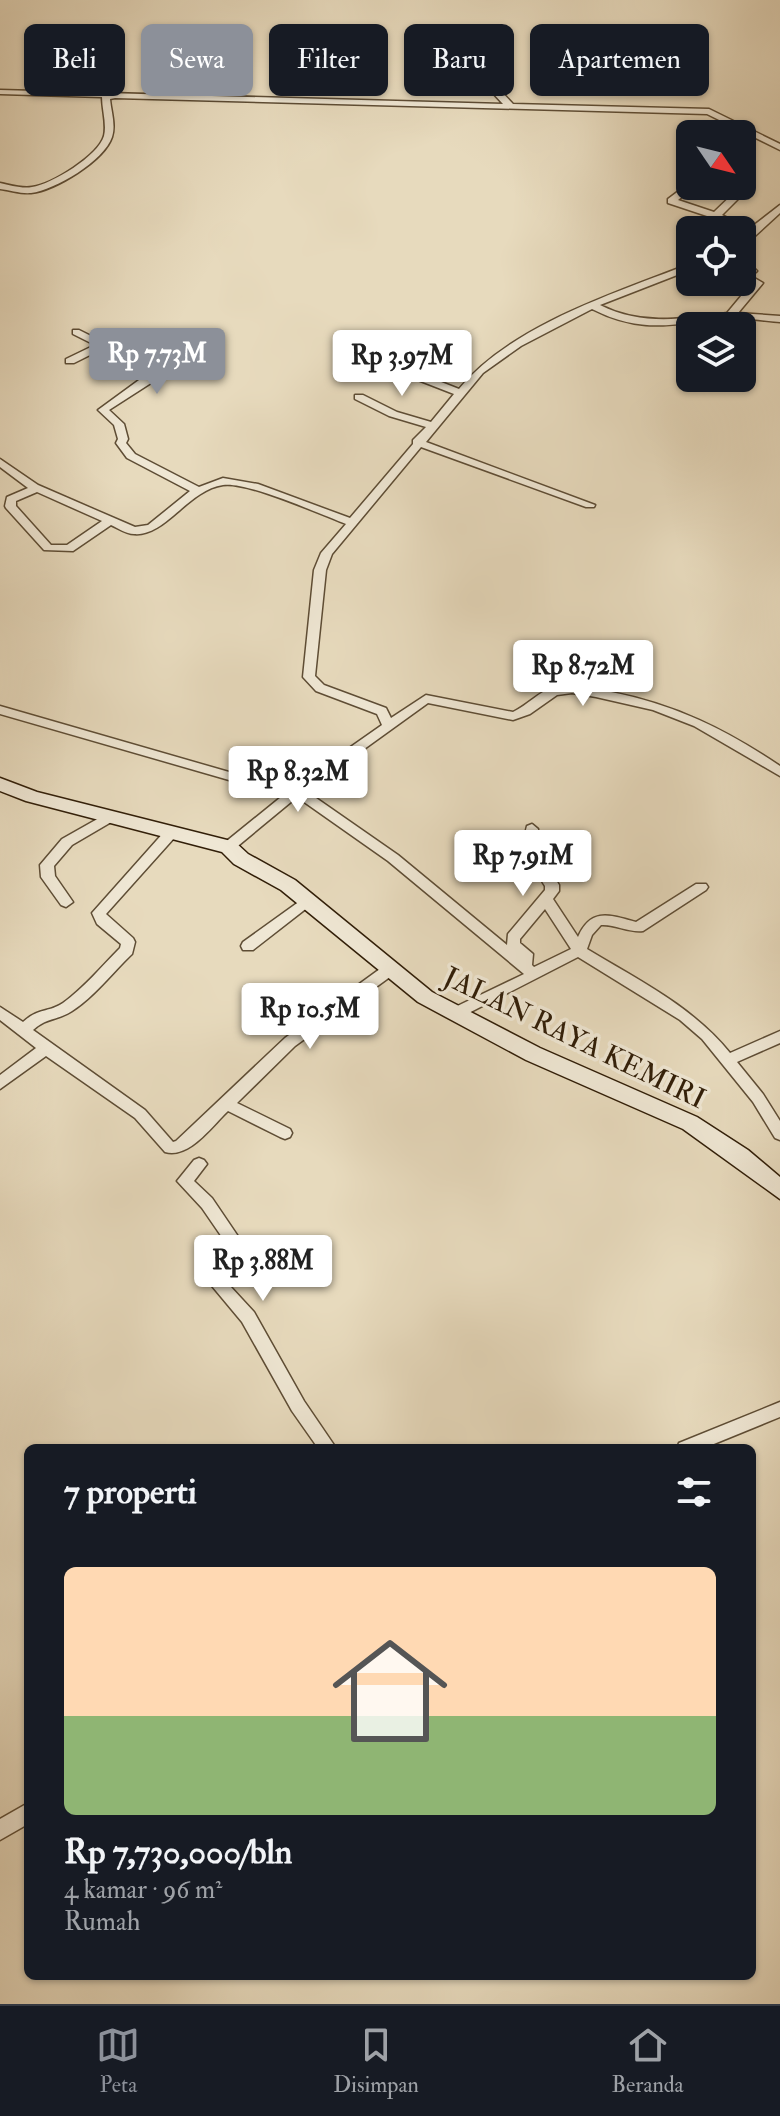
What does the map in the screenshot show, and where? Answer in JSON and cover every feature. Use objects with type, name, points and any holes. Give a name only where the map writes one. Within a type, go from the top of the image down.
[{"type":"street","points":[[0,92],[24,93]]},
{"type":"street","points":[[0,186],[35,189],[93,157],[109,135],[108,96]]},
{"type":"street","points":[[125,96],[709,112],[780,147]]},
{"type":"street","points":[[501,96],[512,108]]},
{"type":"street","points":[[676,197],[671,201],[716,216],[732,200]]},
{"type":"street","points":[[756,230],[780,208]]},
{"type":"street","points":[[389,726],[382,711],[320,688],[309,677],[320,570],[327,553],[417,442],[496,358],[592,305],[676,272]]},
{"type":"street","points":[[592,305],[616,318],[648,325],[676,322]]},
{"type":"street","points":[[756,318],[780,319]]},
{"type":"street","points":[[76,332],[156,371],[151,380],[126,391],[104,408],[119,424],[123,446],[144,464],[196,490]]},
{"type":"street","points":[[70,361],[100,346]]},
{"type":"street","points":[[386,364],[460,393]]},
{"type":"street","points":[[359,397],[393,414],[433,426]]},
{"type":"street","points":[[417,442],[590,505]]},
{"type":"street","points":[[0,462],[37,488],[134,531],[151,528],[196,490],[215,482],[240,483],[354,523]]},
{"type":"street","points":[[37,488],[11,499],[10,506],[48,548],[69,549],[111,520]]},
{"type":"street","points":[[228,847],[297,791],[426,699],[513,716],[520,715],[555,691],[579,689],[653,703],[718,731],[780,772]]},
{"type":"street","points":[[0,710],[229,776],[297,791],[382,850],[528,971]]},
{"type":"street","name":"JALAN RAYA KEMIRI","points":[[0,784],[32,797],[228,847],[241,859],[288,885],[389,970],[454,1014],[533,1054],[690,1123],[740,1156],[780,1190]]},
{"type":"street","points":[[66,902],[48,877],[47,865],[67,842],[108,818]]},
{"type":"street","points":[[528,971],[526,954],[514,945],[513,938],[546,899],[552,885],[533,854],[530,841],[532,829]]},
{"type":"street","points":[[22,1031],[39,1016],[58,1013],[71,1005],[127,950],[128,942],[102,920],[99,913],[170,834]]},
{"type":"street","points":[[454,1014],[528,971],[579,951],[586,932],[602,920],[611,918],[638,927],[701,887]]},
{"type":"street","points":[[546,899],[579,951],[696,1024],[758,1098],[780,1134]]},
{"type":"street","points":[[248,946],[307,901]]},
{"type":"street","points":[[0,1012],[22,1031],[140,1114],[170,1148],[180,1147],[290,1042],[389,970]]},
{"type":"street","points":[[727,1060],[780,1037]]},
{"type":"street","points":[[0,1083],[46,1048]]},
{"type":"street","points":[[226,1104],[285,1133]]},
{"type":"street","points":[[199,1164],[185,1181],[205,1200],[245,1258],[245,1263],[220,1286],[248,1317],[298,1406],[325,1444]]},
{"type":"street","points":[[695,1444],[780,1409]]},
{"type":"street","points":[[0,1830],[24,1815]]}]
